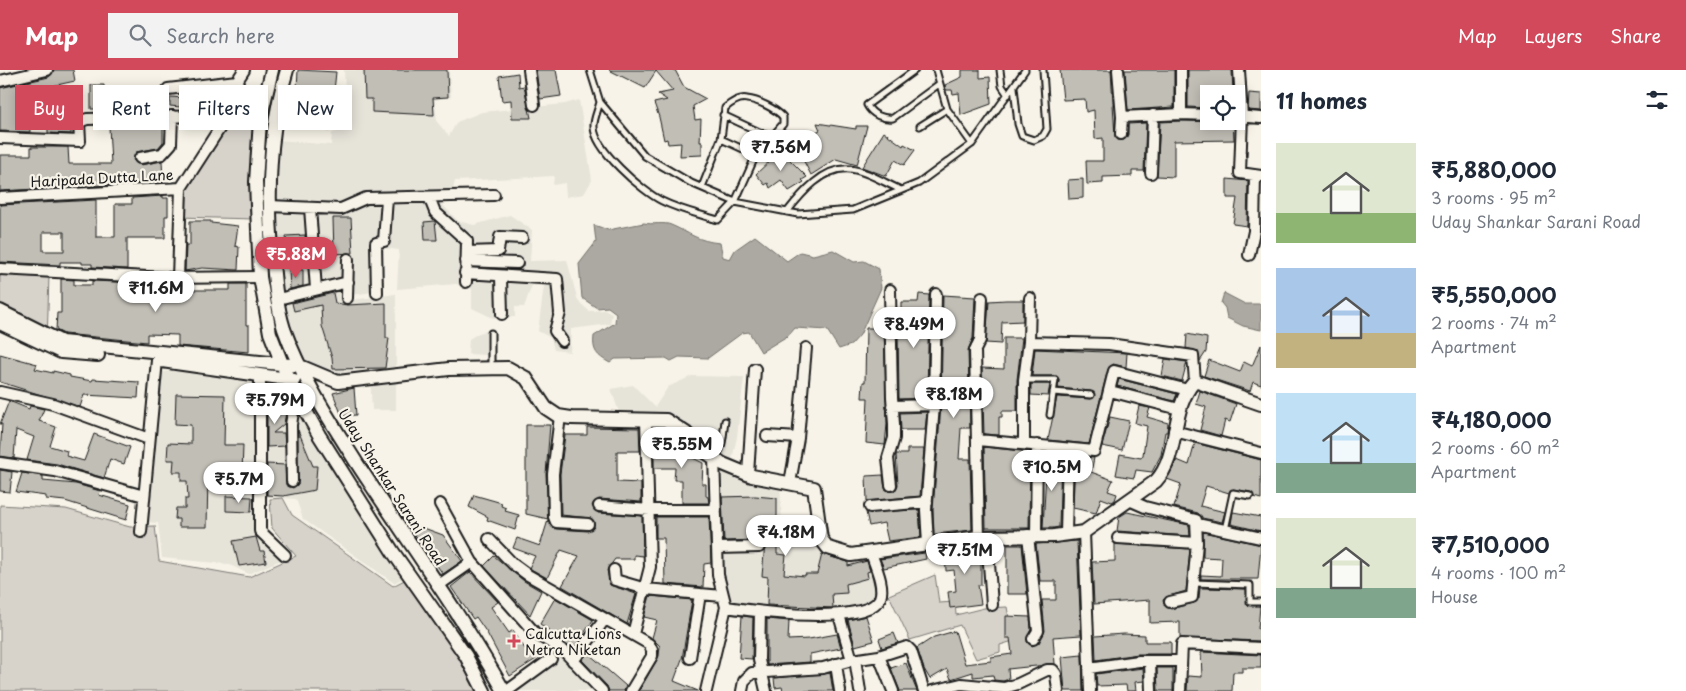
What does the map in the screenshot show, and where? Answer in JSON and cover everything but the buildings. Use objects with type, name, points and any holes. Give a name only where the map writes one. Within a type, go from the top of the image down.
[{"type":"street","points":[[0,81],[47,70]]},
{"type":"street","points":[[169,89],[237,81],[244,70]]},
{"type":"street","points":[[268,87],[272,70]]},
{"type":"street","name":"Uday Shankar Sarani Road","points":[[287,70],[272,140],[269,206],[274,275],[284,328],[308,382],[371,485],[478,644],[506,691]]},
{"type":"street","points":[[529,70],[534,105]]},
{"type":"street","points":[[1118,70],[1122,117],[1121,134]]},
{"type":"street","points":[[1181,70],[1181,114]]},
{"type":"street","points":[[1239,70],[1239,85]]},
{"type":"street","points":[[1151,173],[1153,115]]},
{"type":"street","points":[[1122,117],[1200,115]]},
{"type":"street","points":[[140,158],[162,154],[171,144],[172,116]]},
{"type":"street","points":[[0,138],[80,140],[79,122],[87,118],[179,116]]},
{"type":"street","points":[[1245,117],[1261,118]]},
{"type":"street","name":"Haripada Dutta Lane","points":[[0,198],[182,188],[219,130]]},
{"type":"street","points":[[259,130],[256,182],[260,277],[270,333],[282,366],[330,452],[393,552],[466,656],[484,691]]},
{"type":"street","points":[[1239,130],[1240,173],[1258,175],[1258,231],[1249,256]]},
{"type":"street","points":[[178,278],[182,188]]},
{"type":"street","points":[[269,206],[341,209],[366,198],[494,195]]},
{"type":"street","points":[[429,197],[435,212],[467,241],[466,277],[501,276],[557,279],[560,313],[555,331],[562,341]]},
{"type":"street","points":[[376,293],[376,243],[384,241],[387,198]]},
{"type":"street","points":[[310,208],[316,289]]},
{"type":"street","points":[[466,256],[498,251],[500,237],[522,238]]},
{"type":"street","points":[[466,256],[517,263]]},
{"type":"street","points":[[347,298],[348,259]]},
{"type":"street","points":[[0,269],[178,278],[260,277]]},
{"type":"street","points":[[501,276],[502,314]]},
{"type":"street","points":[[278,299],[348,282]]},
{"type":"street","points":[[890,290],[894,438],[888,458],[891,485]]},
{"type":"street","points":[[928,544],[927,502],[934,405],[936,294]]},
{"type":"street","points":[[982,298],[980,340],[975,350],[983,536],[992,604]]},
{"type":"street","points":[[1024,444],[1024,380],[1029,342],[1030,298]]},
{"type":"street","points":[[0,311],[62,342],[282,366],[300,366],[338,382]]},
{"type":"street","points":[[0,323],[61,352],[157,360],[308,382],[338,382],[449,370],[508,368],[526,378],[546,408],[560,416],[625,420],[666,420],[686,433],[701,450],[748,474],[814,488],[821,539],[828,548],[851,555],[983,536],[1084,532],[1156,481],[1166,470],[1179,409],[1192,385],[1193,356],[1109,344],[1029,342]]},
{"type":"street","points":[[790,482],[798,438],[806,348]]},
{"type":"street","points":[[141,532],[157,360]]},
{"type":"street","points":[[748,474],[755,369]]},
{"type":"street","points":[[978,440],[1094,451],[1110,391],[1112,374],[1118,371],[1192,385],[1261,404]]},
{"type":"street","points":[[260,375],[260,531],[285,555]]},
{"type":"street","points":[[1110,391],[1179,409]]},
{"type":"street","points":[[0,392],[53,404],[149,439]]},
{"type":"street","points":[[292,481],[291,425],[296,392]]},
{"type":"street","points":[[892,406],[934,405]]},
{"type":"street","points":[[560,416],[553,474],[554,518],[556,522],[588,524]]},
{"type":"street","points":[[633,634],[646,589],[650,567],[650,510],[646,419]]},
{"type":"street","points":[[1174,431],[1261,453]]},
{"type":"street","points":[[767,436],[798,438]]},
{"type":"street","points":[[1034,639],[1038,631],[1032,535],[1037,445]]},
{"type":"street","points":[[1066,534],[1068,448]]},
{"type":"street","points":[[706,691],[726,607],[718,575],[714,458]]},
{"type":"street","points":[[0,463],[55,471],[144,496]]},
{"type":"street","points":[[1129,500],[1145,507],[1193,517],[1197,524],[1192,597],[1170,602]]},
{"type":"street","points":[[870,507],[927,502]]},
{"type":"street","points":[[440,504],[472,562],[535,633],[564,650],[602,691]]},
{"type":"street","points":[[599,506],[650,510],[716,510]]},
{"type":"street","points":[[1197,524],[1261,538]]},
{"type":"street","points":[[1084,532],[1090,691]]},
{"type":"street","points":[[1118,538],[1197,543]]},
{"type":"street","points":[[489,540],[512,564],[528,575],[649,644],[652,656],[631,691]]},
{"type":"street","points":[[718,548],[759,547]]},
{"type":"street","points":[[726,607],[760,612],[839,615],[875,605],[881,597],[881,587],[871,553]]},
{"type":"street","points":[[439,585],[472,562]]},
{"type":"street","points":[[614,570],[615,580],[646,589],[722,596]]},
{"type":"street","points":[[690,658],[700,594]]},
{"type":"street","points":[[760,612],[761,671],[766,691]]},
{"type":"street","points":[[839,615],[854,660],[860,691]]},
{"type":"street","points":[[573,660],[605,619]]},
{"type":"street","points":[[1180,691],[1182,644],[1261,648]]},
{"type":"street","points":[[742,691],[744,681],[752,673],[823,668],[879,656],[904,647],[910,648],[924,691]]},
{"type":"street","points":[[879,656],[893,691]]},
{"type":"street","points":[[506,691],[551,659]]},
{"type":"street","points":[[1089,668],[1150,661],[1181,661]]},
{"type":"street","points":[[1150,661],[1151,691]]},
{"type":"street","points":[[836,664],[840,691]]},
{"type":"street","points":[[932,691],[962,687],[1004,688],[1018,684],[1047,670],[1052,670],[1056,674],[1058,691]]},
{"type":"lane","points":[[590,70],[600,102],[645,156],[702,188],[735,202],[798,214],[853,210],[919,183],[972,144],[1025,70]]},
{"type":"lane","points":[[915,70],[867,105],[869,110],[884,118],[893,118],[939,84]]},
{"type":"lane","points":[[936,70],[948,108],[961,131],[972,144]]},
{"type":"lane","points":[[1000,70],[1002,86],[1008,95]]},
{"type":"lane","points":[[1014,87],[1018,124],[1022,136],[1034,140],[1043,136],[1047,129],[1043,70]]},
{"type":"lane","points":[[600,102],[594,127],[601,148],[660,200],[683,210],[718,220],[735,202],[756,154],[783,124],[784,117],[779,112],[746,98],[734,101],[726,108],[723,115],[721,139],[702,188]]},
{"type":"lane","points":[[920,126],[948,108]]},
{"type":"lane","points":[[723,115],[770,137]]},
{"type":"lane","points":[[721,139],[756,154]]},
{"type":"lane","points":[[787,212],[803,192],[832,172],[849,169],[867,174],[901,190]]},
{"type":"lane","points":[[491,333],[491,368]]},
{"type":"lane","points":[[1024,380],[1055,380],[1050,415]]},
{"type":"lane","points":[[1052,392],[1091,395]]},
{"type":"lane","points":[[714,458],[718,454],[722,441],[725,421]]},
{"type":"lane","points":[[1225,530],[1233,494],[1250,496]]},
{"type":"lane","points":[[1194,582],[1250,585],[1250,602],[1261,602]]},
{"type":"shaded area","points":[[344,70],[449,70],[451,97],[435,100],[437,122],[449,136],[457,122],[482,112],[565,104],[579,100],[592,180],[584,194],[566,197],[565,183],[553,185],[554,176],[455,181],[452,193],[364,195],[340,206],[264,203],[268,139],[331,145],[332,133],[341,130],[352,130],[352,85],[345,85]]},
{"type":"shaded area","points":[[223,130],[262,130],[254,219],[178,217],[183,194]]},
{"type":"shaded area","points":[[366,200],[440,202],[458,221],[474,225],[510,215],[532,230],[530,261],[567,260],[578,301],[589,311],[604,310],[612,313],[610,324],[571,329],[570,352],[554,350],[551,338],[538,331],[544,286],[532,285],[524,307],[515,307],[515,317],[493,318],[472,308],[472,289],[456,284],[397,289],[399,250],[374,247],[372,292],[352,295],[345,280],[275,292],[265,209],[340,212]]},
{"type":"shaded area","points":[[644,223],[668,224],[699,239],[720,243],[723,257],[730,259],[735,250],[755,236],[787,261],[800,252],[813,255],[833,250],[854,262],[864,261],[879,269],[881,288],[860,335],[851,345],[839,349],[827,330],[795,328],[789,335],[761,352],[749,332],[742,333],[708,358],[679,357],[671,361],[666,358],[615,359],[610,363],[596,353],[594,336],[615,323],[616,313],[608,307],[597,308],[582,298],[579,264],[596,242],[594,225],[608,230]]},
{"type":"shaded area","points":[[0,272],[49,274],[47,345],[0,326]]},
{"type":"shaded area","points":[[345,285],[345,301],[396,294],[396,410],[372,410],[370,373],[342,375],[305,388],[288,359],[275,300]]},
{"type":"shaded area","points":[[1224,293],[1245,304],[1261,304],[1261,330],[1243,326],[1227,318],[1225,308],[1221,303]]},
{"type":"shaded area","points":[[486,331],[487,355],[468,354],[469,339]]},
{"type":"shaded area","points":[[284,364],[328,442],[413,572],[394,583],[303,519],[296,499],[259,496],[257,532],[283,559],[249,574],[228,564],[162,558],[158,523],[144,522],[158,372]]},
{"type":"shaded area","points":[[692,376],[744,377],[737,437],[731,464],[718,457],[668,417],[620,415],[611,389],[633,385],[655,407],[668,387]]},
{"type":"shaded area","points":[[715,463],[780,483],[783,542],[817,541],[869,555],[879,591],[873,602],[836,612],[806,614],[729,603],[723,591]]},
{"type":"shaded area","points":[[283,498],[292,515],[393,586],[414,575],[488,691],[0,691],[0,505],[66,509],[130,527],[155,526],[159,561],[249,577],[296,556],[272,528],[270,499]]},
{"type":"shaded area","points":[[935,575],[939,603],[955,602],[956,615],[984,608],[1007,607],[1013,641],[1000,645],[1000,652],[976,659],[960,625],[910,640],[889,595]]},
{"type":"shaded area","points":[[563,652],[600,691],[509,691]]},
{"type":"place","name":"Calcutta Lions Netra Niketan","points":[[514,641]]}]
